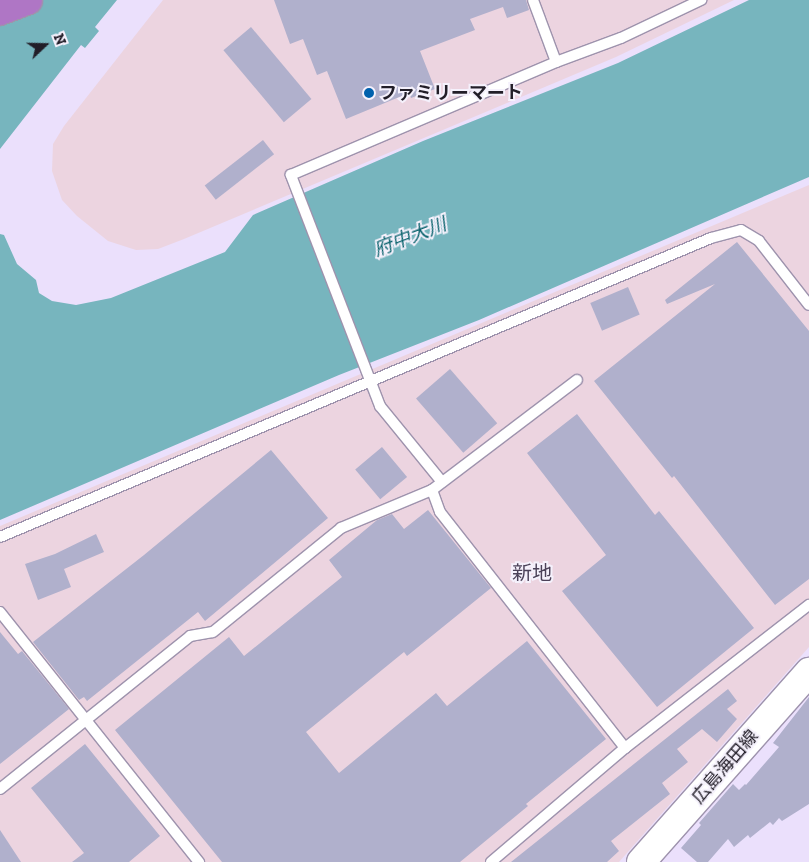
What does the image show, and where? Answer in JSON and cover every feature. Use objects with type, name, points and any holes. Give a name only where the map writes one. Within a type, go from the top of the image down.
[{"type":"highway","points":[[0,11],[28,0]]},
{"type":"main road","name":"広島海田線","points":[[641,862],[809,672]]},
{"type":"lane","points":[[533,0],[556,62]]},
{"type":"lane","points":[[442,482],[380,406],[291,175],[556,62],[621,38],[701,0]]},
{"type":"lane","points":[[0,537],[711,238],[741,230],[759,240],[809,305]]},
{"type":"lane","points":[[0,789],[190,636],[213,632],[340,528],[432,490],[577,380]]},
{"type":"lane","points":[[432,490],[440,512],[626,748]]},
{"type":"lane","points":[[491,862],[626,748],[809,605]]},
{"type":"lane","points":[[0,612],[199,862]]},
{"type":"shaded area","points":[[163,0],[734,0],[616,57],[184,239],[158,249],[136,250],[108,241],[77,216],[62,200],[52,171],[53,144],[64,126]]},
{"type":"shaded area","points":[[809,185],[809,647],[619,862],[0,862],[0,526]]},
{"type":"water","points":[[0,0],[117,0],[95,27],[99,31],[85,48],[81,45],[0,149]]},
{"type":"water","name":"府中大川","points":[[749,0],[809,0],[809,177],[479,320],[339,375],[0,520],[0,234],[4,235],[17,264],[36,280],[39,293],[52,301],[76,305],[111,298],[225,252],[253,215],[423,141],[618,63]]},
{"type":"building","points":[[274,0],[526,0],[529,10],[507,18],[503,7],[470,19],[475,30],[420,51],[435,89],[411,98],[409,93],[346,119],[327,71],[317,75],[303,39],[290,44]]},
{"type":"building","points":[[251,27],[311,99],[284,122],[223,50]]},
{"type":"building","points":[[263,140],[274,154],[216,200],[205,186]]},
{"type":"building","points":[[737,242],[809,331],[809,579],[775,605],[674,476],[672,478],[594,381],[715,284],[667,304],[665,300]]},
{"type":"building","points":[[628,287],[640,315],[602,331],[590,303]]},
{"type":"building","points":[[450,369],[497,423],[463,453],[416,399]]},
{"type":"building","points":[[577,414],[655,515],[659,511],[754,628],[657,707],[562,591],[606,555],[527,453]]},
{"type":"building","points":[[382,447],[407,477],[380,499],[355,469]]},
{"type":"building","points":[[271,450],[328,518],[205,621],[198,612],[87,701],[84,697],[79,700],[33,642],[144,555]]},
{"type":"building","points":[[428,510],[491,588],[407,656],[404,652],[306,732],[339,773],[436,693],[447,706],[527,641],[606,739],[526,804],[528,806],[460,862],[222,862],[115,730],[229,637],[244,656],[342,577],[329,560],[377,520],[392,514],[404,529]]},
{"type":"building","points":[[96,534],[104,552],[64,569],[71,587],[38,600],[25,564],[55,554]]},
{"type":"building","points":[[0,632],[18,654],[22,651],[69,709],[0,764]]},
{"type":"building","points":[[728,689],[737,701],[727,709],[737,719],[717,742],[702,729],[677,749],[688,762],[662,783],[670,794],[611,841],[619,851],[607,862],[511,862]]},
{"type":"building","points":[[809,697],[809,804],[782,821],[779,818],[773,825],[770,822],[750,838],[748,835],[734,847],[728,839],[708,862],[697,862],[681,848],[701,825],[699,823],[733,784],[739,790],[746,785],[779,747],[773,743]]},
{"type":"building","points":[[85,744],[160,836],[129,862],[72,862],[84,853],[31,788]]},
{"type":"building","points":[[0,830],[21,862],[0,862]]},
{"type":"place","name":"ファミリーマート","points":[[369,93]]},
{"type":"district","name":"新地","points":[[532,573]]}]
